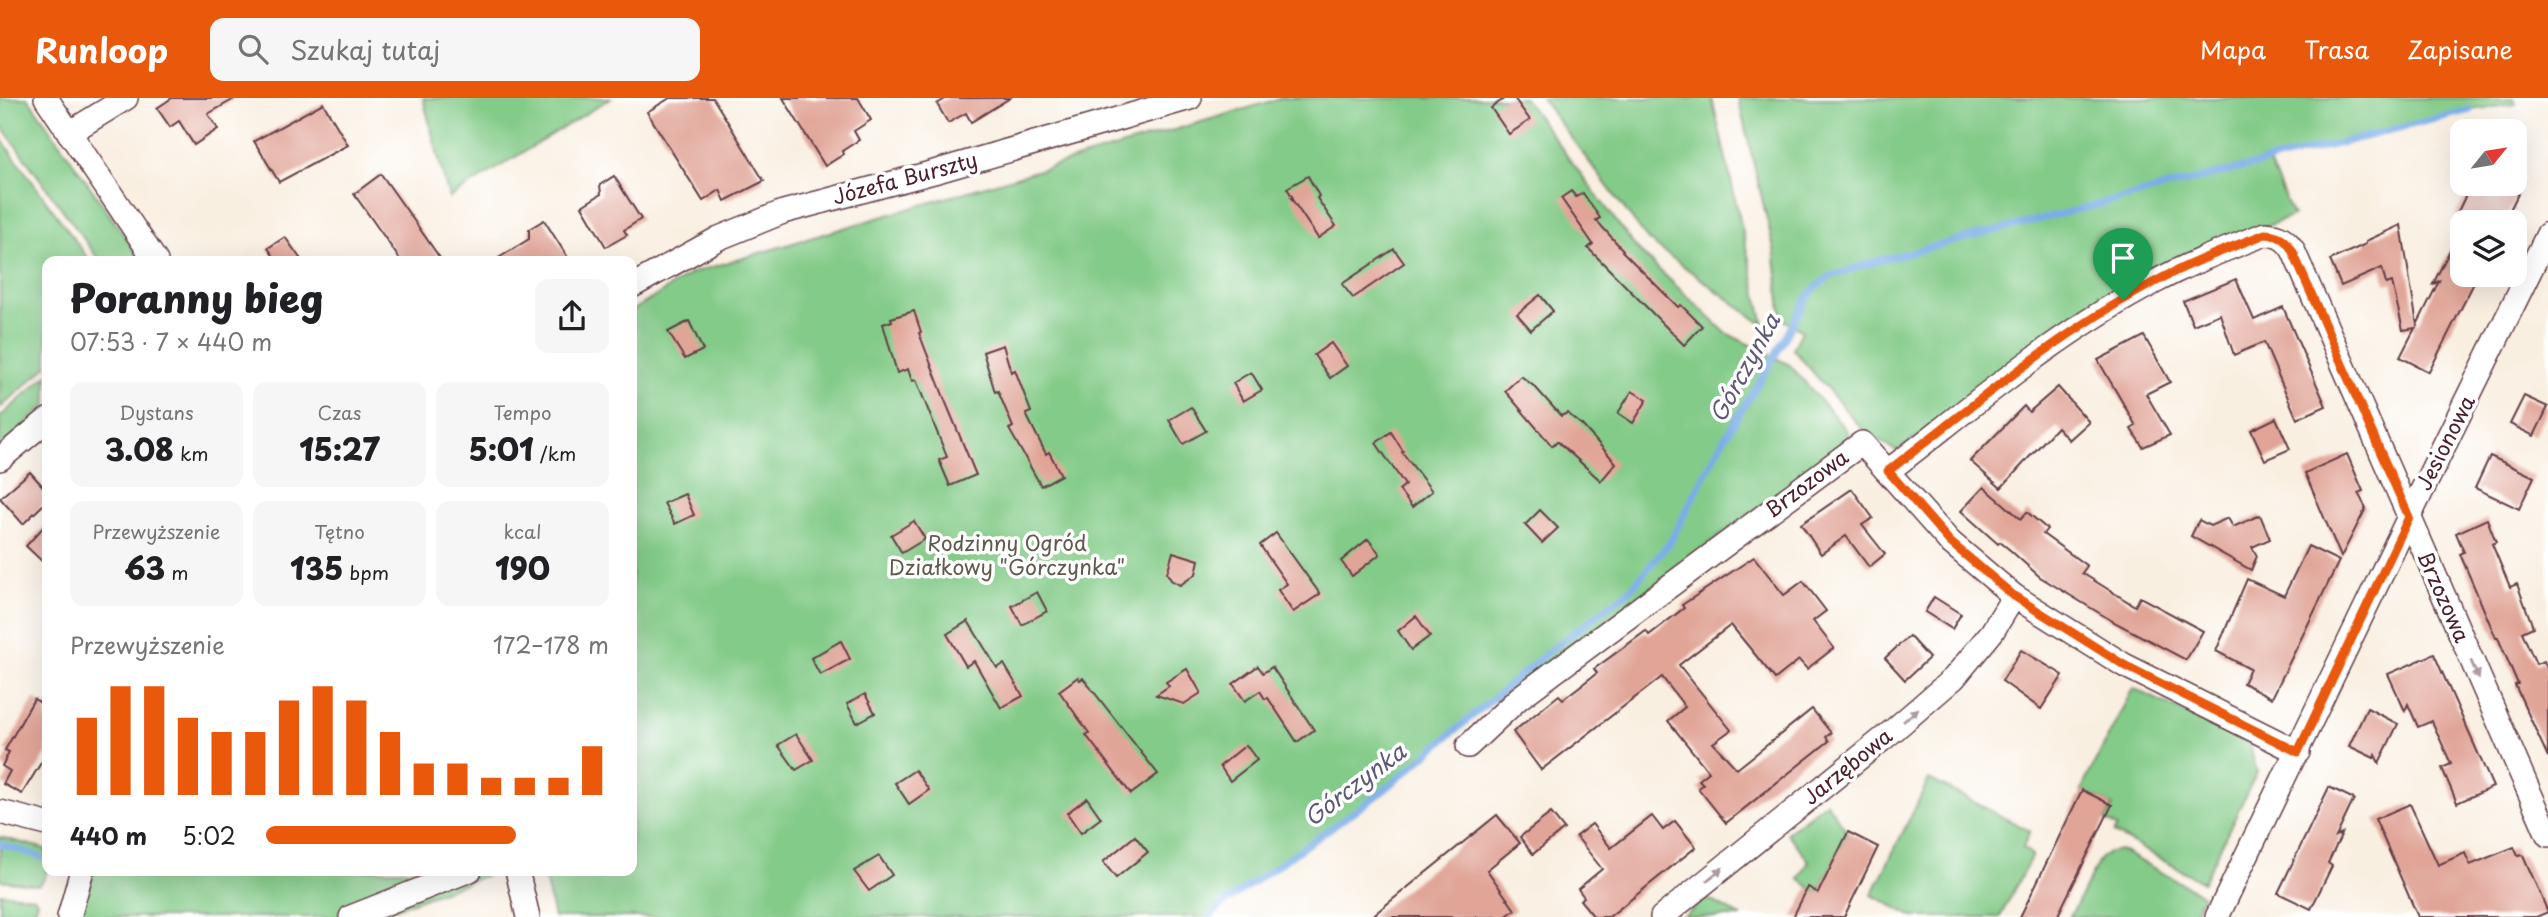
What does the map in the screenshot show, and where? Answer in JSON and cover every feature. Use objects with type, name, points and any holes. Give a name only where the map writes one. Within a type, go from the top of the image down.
[{"type":"street","points":[[46,98],[153,256]]},
{"type":"street","points":[[69,133],[125,98]]},
{"type":"street","name":"Józefa Burszty","points":[[637,283],[719,238],[783,212],[1131,106],[1190,98]]},
{"type":"street","name":"Brzozowa","points":[[1468,746],[1519,698],[1862,443],[1888,471],[2041,354],[2123,300],[2183,267],[2265,234],[2278,235],[2286,239],[2292,250],[2548,835]]},
{"type":"street","name":"Jesionowa","points":[[2217,917],[2548,234]]},
{"type":"street","points":[[0,459],[42,424]]},
{"type":"street","points":[[1888,471],[1950,542],[2014,596],[2124,665],[2298,752]]},
{"type":"street","name":"Jarzębowa","points":[[1662,917],[1954,678],[1992,632],[2014,596]]},
{"type":"street","points":[[0,812],[42,823]]},
{"type":"street","points":[[69,917],[80,876]]},
{"type":"street","points":[[351,917],[455,876]]},
{"type":"street","points":[[518,876],[528,917]]},
{"type":"green space","points":[[0,98],[28,98],[139,256],[96,256],[0,124]]},
{"type":"green space","points":[[423,98],[611,98],[449,198]]},
{"type":"green space","name":"Rodzinny Ogród Działkowy \"Górczynka\"","points":[[1282,98],[1524,98],[1637,249],[1726,333],[1790,365],[1848,432],[1848,440],[1518,688],[1483,707],[1382,792],[1224,903],[1209,917],[554,917],[544,876],[637,876],[637,308],[692,273]]},
{"type":"green space","points":[[1541,98],[1712,98],[1764,325],[1648,240]]},
{"type":"green space","points":[[1738,98],[2513,98],[2516,104],[2470,110],[2268,161],[2293,216],[2187,257],[1896,451],[1862,429],[1793,349],[1802,331],[1782,319],[1774,249]]},
{"type":"green space","points":[[0,137],[86,256],[42,256],[42,370],[0,408]]},
{"type":"green space","points":[[42,379],[42,409],[0,448],[0,417]]},
{"type":"green space","points":[[2133,688],[2249,744],[2257,772],[2203,882],[2114,833],[2117,827],[2105,820],[2113,806],[2081,790]]},
{"type":"green space","points":[[1929,779],[2030,831],[2023,848],[2032,855],[2000,917],[1913,917],[1872,895]]},
{"type":"green space","points":[[1826,802],[1848,833],[1818,893],[1799,879],[1809,861],[1787,833]]},
{"type":"green space","points":[[0,837],[42,848],[42,876],[45,876],[42,882],[38,885],[0,880]]},
{"type":"green space","points":[[2120,850],[2203,895],[2192,917],[2070,917],[2100,859],[2107,853]]},
{"type":"green space","points":[[92,876],[484,876],[371,917],[80,917]]},
{"type":"green space","points":[[0,893],[34,897],[37,901],[32,917],[0,917]]},
{"type":"green space","points":[[1706,898],[1742,917],[1683,917]]},
{"type":"building","points":[[172,98],[236,98],[208,114],[218,129],[194,145],[179,121],[170,127],[157,108]]},
{"type":"building","points":[[670,98],[713,98],[764,181],[725,201],[720,190],[703,201],[647,112]]},
{"type":"building","points":[[783,98],[858,98],[871,120],[854,131],[859,140],[825,166]]},
{"type":"building","points":[[947,98],[1010,98],[971,122],[966,113],[948,123],[937,104]]},
{"type":"building","points":[[1505,98],[1514,98],[1530,120],[1509,134],[1491,108]]},
{"type":"building","points":[[323,103],[348,145],[279,182],[254,141]]},
{"type":"building","points":[[381,174],[438,256],[397,256],[354,194]]},
{"type":"building","points":[[614,176],[641,219],[624,230],[627,235],[606,247],[582,206],[601,194],[600,185]]},
{"type":"building","points":[[1308,176],[1319,196],[1317,198],[1336,226],[1318,238],[1287,188]]},
{"type":"building","points":[[1571,191],[1576,197],[1583,193],[1600,218],[1596,220],[1622,251],[1678,307],[1681,305],[1702,326],[1684,345],[1588,248],[1593,244],[1561,198]]},
{"type":"building","points":[[2465,196],[2517,196],[2510,210],[2459,210]]},
{"type":"building","points":[[544,220],[567,256],[502,256],[529,239],[529,229]]},
{"type":"building","points":[[2401,225],[2417,325],[2439,281],[2433,284],[2450,250],[2450,287],[2472,287],[2429,372],[2400,357],[2415,328],[2403,330],[2392,282],[2386,284],[2382,268],[2341,286],[2330,260],[2366,244],[2366,241]]},
{"type":"building","points":[[285,237],[298,256],[274,256],[268,248]]},
{"type":"building","points":[[1394,249],[1404,263],[1353,298],[1342,284]]},
{"type":"building","points":[[2236,279],[2254,320],[2283,307],[2326,406],[2297,419],[2264,342],[2234,355],[2220,314],[2193,325],[2183,301]]},
{"type":"building","points":[[1540,295],[1553,311],[1531,330],[1517,314]]},
{"type":"building","points":[[914,311],[921,332],[919,333],[976,475],[950,486],[939,460],[947,457],[916,380],[912,381],[908,369],[897,373],[883,324],[892,321],[891,318]]},
{"type":"building","points":[[689,321],[703,350],[685,359],[668,332]]},
{"type":"building","points":[[2144,336],[2170,382],[2146,394],[2170,435],[2143,447],[2131,429],[2136,426],[2098,360]]},
{"type":"building","points":[[1331,343],[1347,366],[1330,378],[1314,355]]},
{"type":"building","points":[[1003,345],[1011,372],[1015,370],[1031,412],[1026,414],[1046,454],[1049,452],[1061,475],[1041,486],[1009,429],[1013,427],[998,391],[995,392],[983,352]]},
{"type":"building","points":[[1251,372],[1262,390],[1243,401],[1233,383]]},
{"type":"building","points":[[1521,376],[1536,388],[1561,416],[1567,413],[1582,425],[1616,463],[1601,481],[1557,441],[1552,446],[1505,391]]},
{"type":"building","points":[[2058,387],[2089,422],[2069,440],[2057,427],[2001,488],[1970,461],[2024,406],[2029,412]]},
{"type":"building","points":[[1632,391],[1647,400],[1633,423],[1618,413]]},
{"type":"building","points":[[2524,396],[2548,407],[2534,436],[2510,424]]},
{"type":"building","points":[[1191,407],[1206,431],[1183,444],[1169,420]]},
{"type":"building","points":[[2276,418],[2290,449],[2265,460],[2251,430]]},
{"type":"building","points":[[1391,432],[1402,452],[1432,491],[1412,507],[1399,490],[1405,485],[1376,443]]},
{"type":"building","points":[[2347,454],[2363,491],[2358,493],[2366,508],[2341,557],[2305,473]]},
{"type":"building","points":[[2490,456],[2534,477],[2519,509],[2475,488]]},
{"type":"building","points":[[30,472],[42,485],[42,506],[23,524],[0,498]]},
{"type":"building","points":[[1984,487],[2021,519],[2027,512],[2047,529],[2043,534],[2087,566],[2082,573],[2135,606],[2140,597],[2203,631],[2186,660],[2114,622],[2040,577],[2000,542],[1998,544],[1961,511]]},
{"type":"building","points":[[1852,489],[1873,518],[1862,525],[1885,554],[1869,567],[1846,536],[1821,554],[1801,524]]},
{"type":"building","points":[[685,494],[694,515],[675,524],[664,503]]},
{"type":"building","points":[[1540,510],[1558,528],[1542,543],[1525,525]]},
{"type":"building","points":[[2260,515],[2270,539],[2252,547],[2257,556],[2251,570],[2191,536],[2199,520],[2210,526],[2228,518],[2233,527]]},
{"type":"building","points":[[2487,519],[2496,542],[2492,544],[2510,587],[2517,584],[2533,627],[2522,632],[2536,664],[2544,661],[2548,671],[2548,757],[2460,554],[2464,552],[2456,533]]},
{"type":"building","points":[[914,521],[925,539],[902,553],[891,535]]},
{"type":"building","points":[[42,528],[42,561],[26,546]]},
{"type":"building","points":[[1276,533],[1320,594],[1293,612],[1278,590],[1287,584],[1260,545]]},
{"type":"building","points":[[1368,539],[1380,554],[1352,576],[1341,561]]},
{"type":"building","points":[[2308,546],[2339,561],[2272,698],[2243,683],[2250,669],[2216,651],[2247,579],[2284,596]]},
{"type":"building","points":[[1173,552],[1199,560],[1196,574],[1180,585],[1171,580],[1167,573]]},
{"type":"building","points":[[1754,557],[1784,595],[1803,581],[1826,611],[1813,621],[1834,648],[1807,669],[1799,660],[1775,679],[1731,625],[1679,665],[1731,730],[1713,743],[1737,769],[1812,709],[1831,733],[1826,737],[1829,741],[1726,823],[1698,788],[1703,784],[1699,780],[1709,772],[1668,721],[1685,707],[1662,677],[1541,770],[1513,732],[1559,695],[1563,699],[1597,673],[1594,669],[1646,631],[1649,635],[1684,608],[1682,605]]},
{"type":"building","points":[[1037,592],[1047,611],[1022,625],[1012,606]]},
{"type":"building","points":[[1934,597],[1961,614],[1952,629],[1925,612]]},
{"type":"building","points":[[1416,616],[1430,636],[1411,650],[1398,631]]},
{"type":"building","points":[[968,621],[997,668],[1004,664],[1023,696],[1001,708],[974,661],[966,666],[947,634]]},
{"type":"building","points":[[1909,636],[1929,658],[1905,680],[1885,658]]},
{"type":"building","points":[[841,641],[850,659],[820,675],[811,658]]},
{"type":"building","points":[[2021,650],[2063,675],[2041,709],[2002,681]]},
{"type":"building","points":[[2434,654],[2493,787],[2457,803],[2442,768],[2451,764],[2432,721],[2418,727],[2408,704],[2405,711],[2388,674]]},
{"type":"building","points":[[1258,666],[1263,673],[1272,667],[1314,730],[1297,742],[1268,698],[1265,699],[1260,691],[1245,701],[1233,684]]},
{"type":"building","points":[[1187,669],[1201,693],[1184,704],[1156,695],[1169,686],[1166,682]]},
{"type":"building","points":[[1078,677],[1080,680],[1083,678],[1158,774],[1131,794],[1086,735],[1089,733],[1059,691]]},
{"type":"building","points":[[865,694],[875,713],[857,723],[847,704]]},
{"type":"building","points":[[34,699],[42,704],[42,761],[22,794],[3,784],[10,771],[2,766],[9,752],[5,750]]},
{"type":"building","points":[[2367,708],[2398,724],[2379,763],[2375,755],[2374,758],[2349,746]]},
{"type":"building","points":[[796,734],[813,760],[796,770],[778,745]]},
{"type":"building","points":[[1246,745],[1257,760],[1230,781],[1220,766]]},
{"type":"building","points":[[915,770],[929,790],[909,804],[895,783]]},
{"type":"building","points":[[2329,787],[2354,799],[2336,837],[2342,834],[2328,863],[2332,866],[2311,909],[2278,893]]},
{"type":"building","points":[[2082,790],[2112,805],[2057,917],[2020,917]]},
{"type":"building","points":[[1087,798],[1101,818],[1081,833],[1067,813]]},
{"type":"building","points":[[2410,804],[2438,865],[2465,853],[2470,865],[2514,847],[2518,856],[2523,855],[2548,912],[2536,917],[2418,917],[2375,819]]},
{"type":"building","points":[[1551,813],[1564,829],[1533,854],[1520,837]]},
{"type":"building","points":[[1497,815],[1520,843],[1487,870],[1515,910],[1505,917],[1371,917]]},
{"type":"building","points":[[1652,816],[1663,830],[1675,821],[1696,847],[1609,917],[1594,917],[1580,900],[1584,897],[1578,889],[1602,869],[1576,836],[1592,824],[1611,848]]},
{"type":"building","points":[[1848,832],[1878,847],[1844,917],[1793,917],[1808,887],[1818,893]]},
{"type":"building","points":[[1135,836],[1148,852],[1116,878],[1103,862]]},
{"type":"building","points":[[879,856],[892,875],[869,891],[854,871]]},
{"type":"waterway","name":"Górczynka","points":[[1209,917],[1224,903],[1382,792],[1554,647],[1628,592],[1670,542],[1720,445],[1774,358],[1806,299],[1829,277],[1876,261],[2470,110]]},
{"type":"waterway","points":[[0,844],[42,857]]},
{"type":"route","points":[[2265,234],[2286,239],[2409,517],[2298,752],[2124,665],[2014,596],[1950,542],[1888,471],[2041,354],[2123,300],[2183,267],[2265,234]]}]
